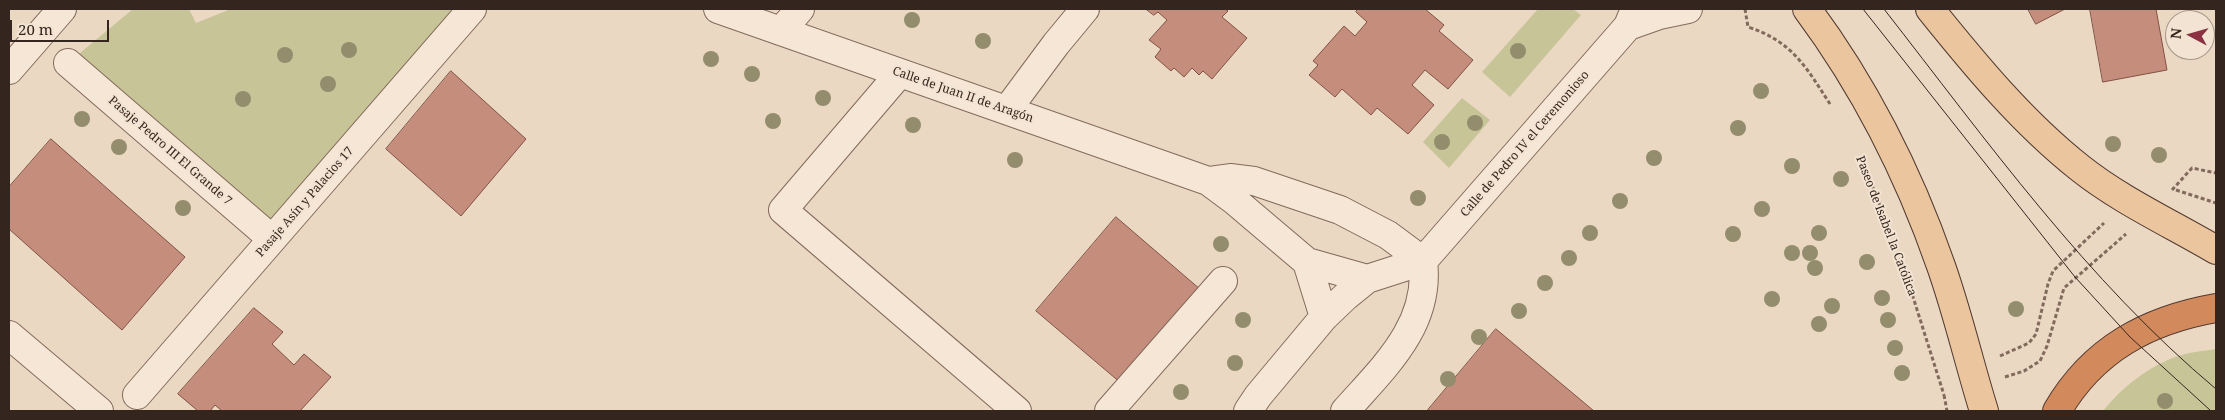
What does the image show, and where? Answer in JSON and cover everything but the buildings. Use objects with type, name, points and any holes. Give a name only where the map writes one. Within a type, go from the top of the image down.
[{"type":"highway","points":[[2057,411],[2078,381],[2102,357],[2130,337],[2148,326],[2186,313],[2216,308]]},
{"type":"main road","points":[[1930,9],[1992,83],[2029,121],[2080,168],[2107,187],[2216,250]]},
{"type":"main road","points":[[1804,10],[1854,76],[1901,166],[1942,267],[1974,387],[1984,411]]},
{"type":"main road","points":[[2182,230],[2216,234]]},
{"type":"street","points":[[9,70],[62,9]]},
{"type":"street","name":"Pasaje Asín y Palacios 17","points":[[137,395],[472,9]]},
{"type":"street","name":"Calle de Juan II de Aragón","points":[[718,9],[1208,181],[1235,201],[1307,262],[1367,279]]},
{"type":"street","points":[[782,31],[800,9]]},
{"type":"street","points":[[1007,110],[1056,44],[1086,9]]},
{"type":"street","name":"Calle de Pedro IV el Ceremonioso","points":[[1423,261],[1632,17],[1659,15],[1688,9]]},
{"type":"street","name":"Pasaje Pedro III El Grande 7","points":[[68,63],[272,239]]},
{"type":"street","points":[[900,73],[783,210],[1017,411]]},
{"type":"street","name":"Calle de Juan II de Aragón","points":[[1208,181],[1230,178],[1254,181],[1340,210],[1388,235],[1423,261]]},
{"type":"street","points":[[1248,411],[1258,396],[1324,317],[1367,279],[1423,261],[1424,285],[1422,298],[1413,326],[1390,361],[1345,411]]},
{"type":"street","points":[[1307,262],[1324,317]]},
{"type":"street","points":[[1109,411],[1223,281]]},
{"type":"street","points":[[9,335],[99,411]]},
{"type":"path","points":[[1745,9],[1748,27],[1766,32],[1794,52],[1834,110]]},
{"type":"path","points":[[2216,173],[2192,168],[2173,189],[2216,203]]},
{"type":"path","name":"Paseo de Isabel la Católica","points":[[1870,181],[1901,259],[1944,395]]},
{"type":"path","points":[[1938,374],[1974,387],[2014,351],[2029,343],[2036,334],[2053,270],[2117,210],[2131,201]]},
{"type":"path","points":[[2007,377],[2033,367],[2040,361],[2047,346],[2064,288],[2127,233]]},
{"type":"shaded area","points":[[133,9],[189,9],[196,23],[231,9],[471,9],[271,227],[68,63]]},
{"type":"shaded area","points":[[1538,9],[1573,9],[1581,15],[1510,97],[1482,72]]},
{"type":"shaded area","points":[[1462,98],[1490,120],[1449,168],[1423,142]]},
{"type":"shaded area","points":[[2216,349],[2216,411],[2103,411],[2127,386],[2167,360]]},
{"type":"tram line","points":[[1863,9],[2075,277],[2130,337],[2211,411]]},
{"type":"tram line","points":[[1884,9],[2000,159],[2081,256],[2124,303],[2216,389]]}]
